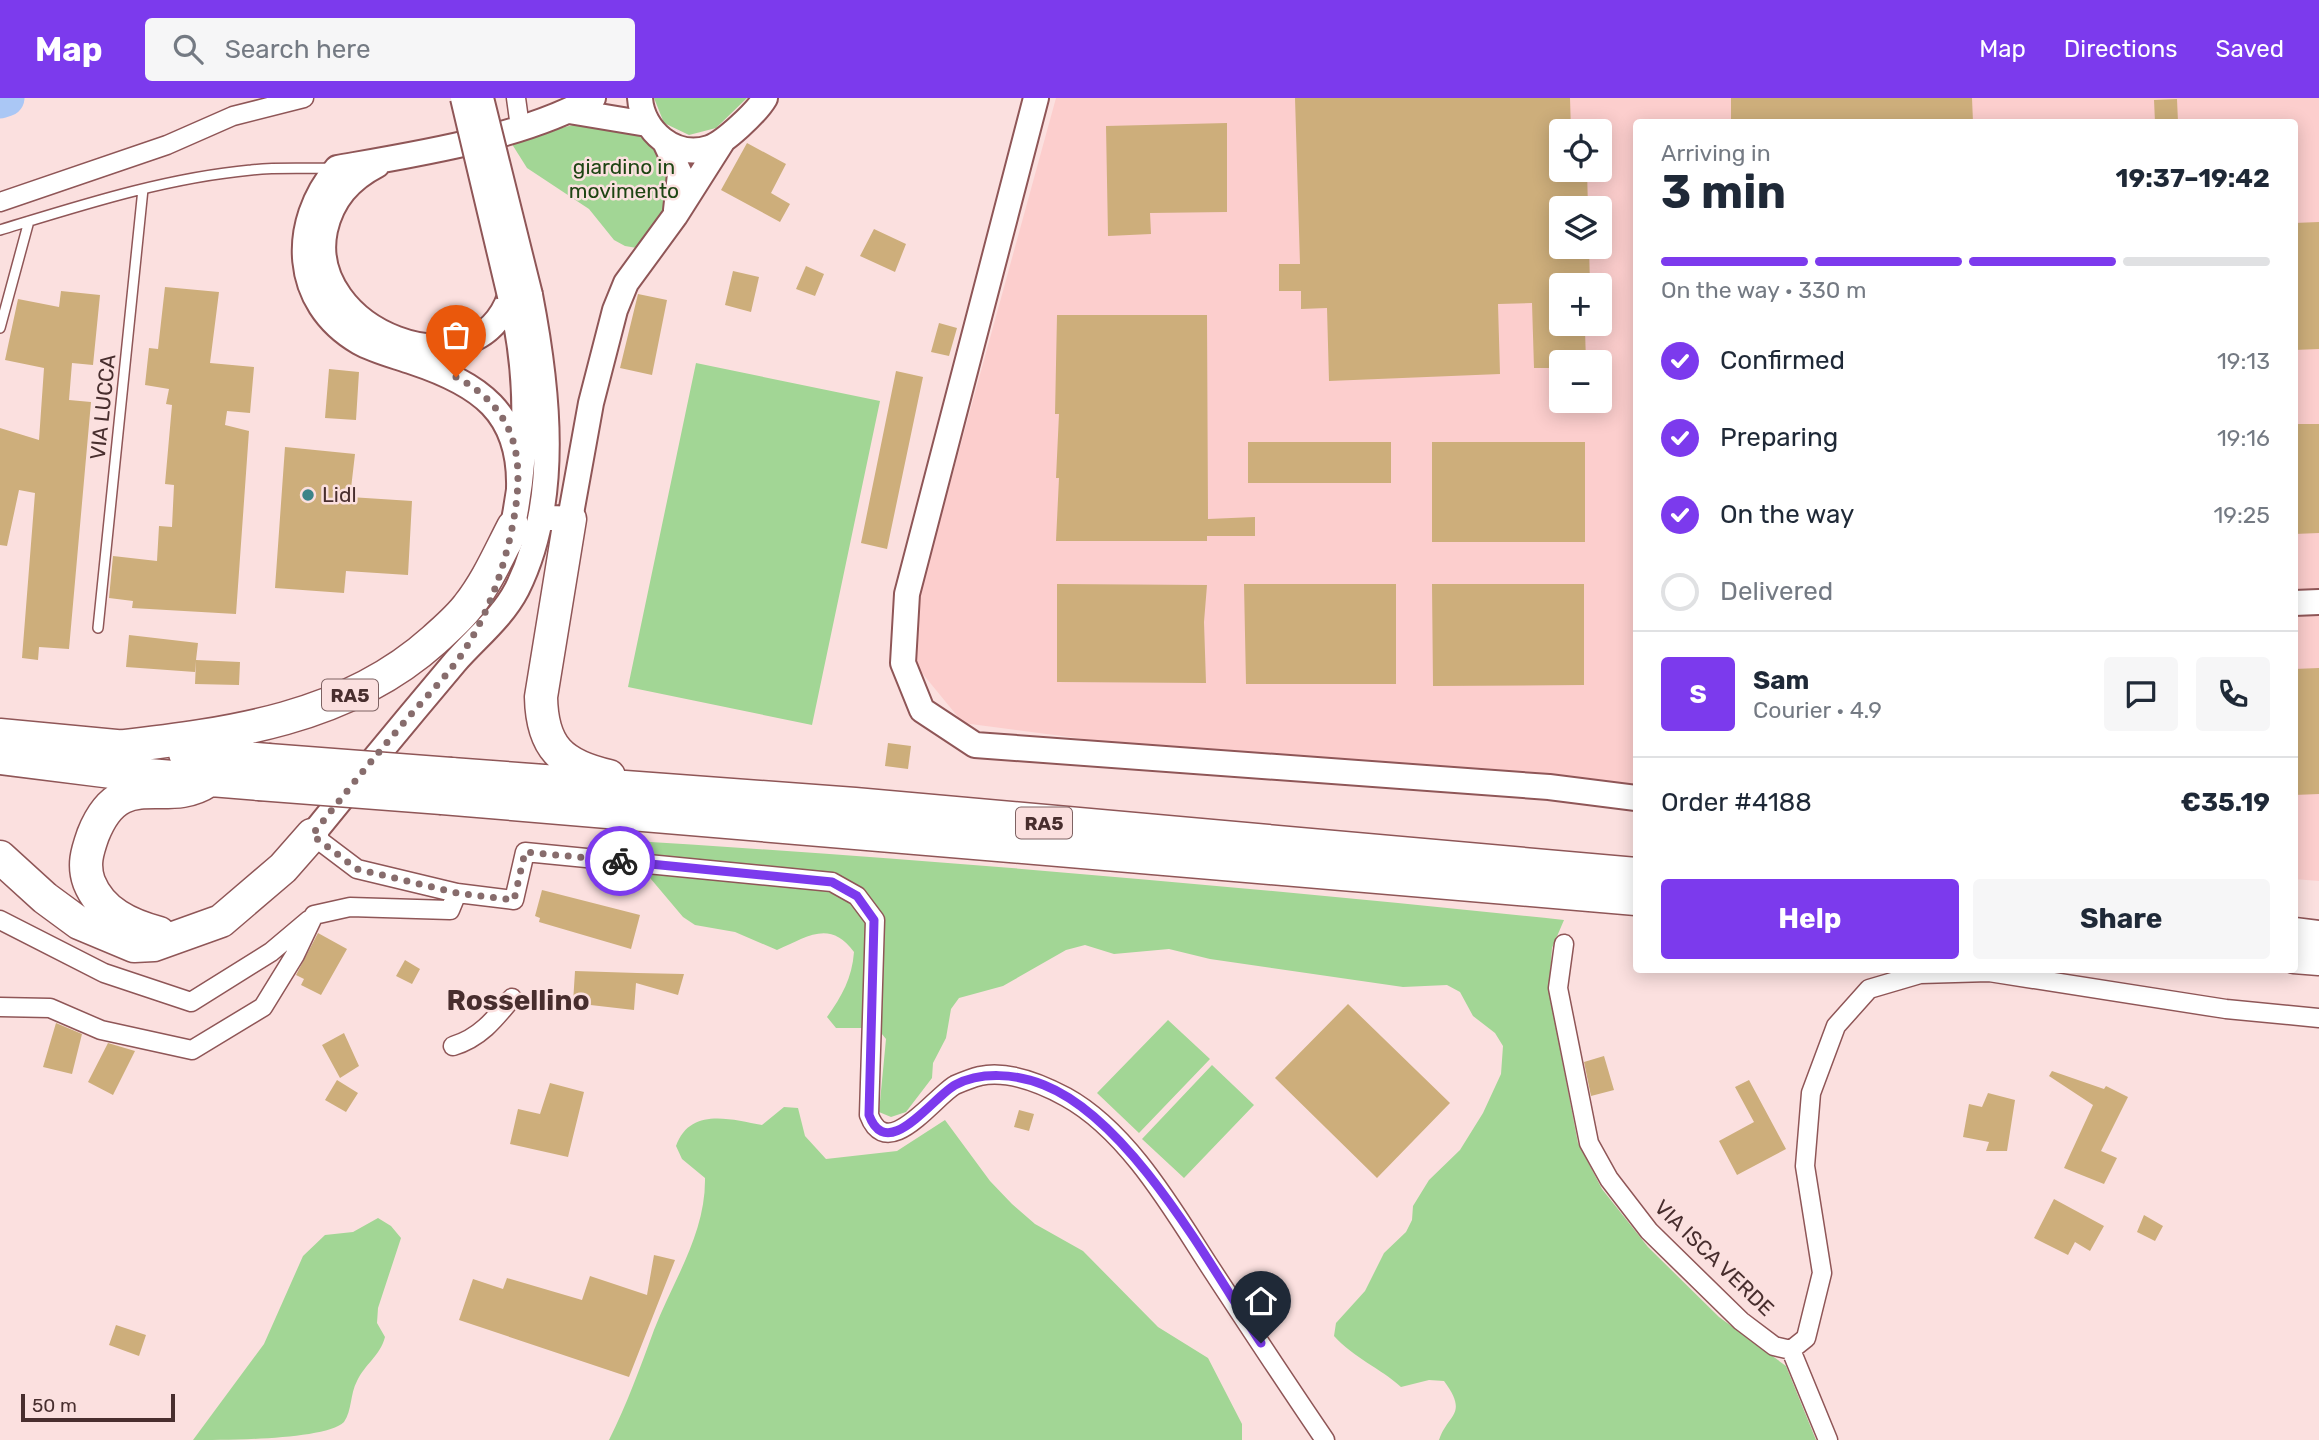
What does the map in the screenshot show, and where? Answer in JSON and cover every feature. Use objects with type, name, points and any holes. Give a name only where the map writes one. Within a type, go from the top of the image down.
[{"type":"highway","name":"RA5","points":[[117,747],[218,735],[300,716],[374,684],[407,664],[468,607],[541,521]]},
{"type":"highway","name":"RA5","points":[[541,521],[541,697],[546,737],[560,755],[576,766],[675,790]]},
{"type":"highway","name":"RA5","points":[[0,734],[117,747],[263,772],[446,786],[1633,899]]},
{"type":"highway","name":"RA5","points":[[0,758],[208,781],[263,772]]},
{"type":"highway","name":"RA5","points":[[177,938],[130,925],[96,898],[84,867],[105,808],[140,791],[192,792],[208,781]]},
{"type":"highway","name":"RA5","points":[[446,786],[675,790],[1633,874]]},
{"type":"highway","points":[[0,857],[45,898],[79,923],[134,946],[154,945],[221,921],[283,868],[312,835]]},
{"type":"highway","points":[[2298,934],[2319,937]]},
{"type":"highway","points":[[2298,957],[2319,959]]},
{"type":"street","points":[[0,202],[167,145],[233,116],[304,98]]},
{"type":"street","points":[[463,98],[520,296],[544,391],[546,444],[541,521]]},
{"type":"street","points":[[481,98],[520,296],[526,440],[519,488]]},
{"type":"street","points":[[516,98],[520,127]]},
{"type":"street","points":[[541,521],[519,488],[517,453],[512,436],[500,414],[483,395],[456,377],[361,344],[335,323],[315,296],[305,263],[305,229],[316,196],[337,168],[390,159],[520,127],[569,111],[593,98]]},
{"type":"street","points":[[640,98],[656,133],[675,158],[680,174],[675,216]]},
{"type":"street","points":[[1036,98],[907,594],[903,663],[922,710],[975,745],[1549,787],[1633,799]]},
{"type":"street","points":[[766,99],[722,142],[675,216],[626,284],[615,310],[592,403],[541,521],[461,656],[312,835],[357,869],[457,893],[514,900],[525,852],[832,882],[857,896],[874,920],[869,1115],[876,1127],[889,1133],[902,1129],[955,1086],[982,1076],[1009,1077],[1043,1085],[1079,1104],[1120,1143],[1158,1189],[1325,1440]]},
{"type":"street","points":[[569,111],[656,133],[675,147],[698,150],[722,142]]},
{"type":"street","points":[[390,159],[356,178],[333,207],[327,221],[323,251],[330,281],[347,307],[384,333],[414,343],[457,345],[470,341],[492,327],[520,296]]},
{"type":"street","points":[[2298,603],[2319,601]]},
{"type":"street","points":[[0,920],[104,973],[191,1002],[271,952],[314,915],[350,907],[450,910],[457,893]]},
{"type":"street","points":[[0,1007],[50,1008],[101,1030],[192,1050],[263,1007],[295,955],[314,915]]},
{"type":"street","name":"VIA ISCA VERDE","points":[[1564,944],[1558,988],[1589,1143],[1609,1179],[1649,1231],[1741,1321],[1774,1346],[1791,1350]]},
{"type":"street","points":[[1828,1440],[1791,1350],[1806,1338],[1822,1273],[1805,1166],[1811,1093],[1836,1026],[1869,989],[1920,974],[1954,973]]},
{"type":"street","points":[[1995,973],[2226,1009],[2319,1018]]},
{"type":"street","points":[[453,1046],[466,1042],[486,1028],[512,998]]},
{"type":"lane","points":[[0,230],[76,205],[143,189],[251,170],[337,168]]},
{"type":"lane","name":"VIA LUCCA","points":[[98,628],[143,189]]},
{"type":"lane","points":[[0,328],[29,221]]},
{"type":"shaded area","points":[[1056,98],[2319,98],[2319,881],[2298,879],[2298,119],[1633,119],[1633,811],[963,723],[904,651]]},
{"type":"green space","points":[[654,98],[747,98],[716,128],[689,135],[664,123]]},
{"type":"green space","name":"giardino in movimento","points":[[581,123],[632,133],[650,145],[670,168],[666,212],[637,248],[614,240],[589,209],[527,168],[510,141]]},
{"type":"green space","points":[[696,363],[880,401],[812,725],[628,687]]},
{"type":"green space","points":[[618,840],[1091,875],[1564,920],[1552,948],[1549,992],[1578,1143],[1602,1189],[1648,1247],[1719,1317],[1786,1366],[1816,1440],[1439,1440],[1456,1407],[1444,1381],[1429,1380],[1401,1387],[1350,1351],[1334,1336],[1336,1323],[1365,1291],[1384,1253],[1406,1232],[1412,1220],[1413,1206],[1429,1180],[1460,1150],[1483,1113],[1501,1074],[1503,1046],[1495,1033],[1473,1016],[1460,992],[1447,985],[1403,987],[1210,959],[1169,949],[1114,954],[1085,945],[1066,950],[1003,986],[959,998],[951,1009],[946,1038],[933,1063],[932,1078],[906,1112],[891,1117],[879,1112],[886,1039],[877,1028],[836,1028],[827,1017],[842,994],[851,970],[854,952],[845,942],[827,933],[818,934],[777,950],[735,932],[695,925],[683,917]]},
{"type":"green space","points":[[1168,1020],[1210,1059],[1139,1133],[1097,1093]]},
{"type":"green space","points":[[1212,1065],[1254,1105],[1184,1178],[1142,1139]]},
{"type":"green space","points":[[784,1107],[798,1108],[805,1136],[826,1159],[897,1151],[945,1120],[990,1181],[1012,1204],[1035,1224],[1083,1251],[1158,1327],[1208,1358],[1242,1424],[1242,1440],[609,1440],[687,1256],[700,1218],[705,1178],[682,1159],[676,1146],[682,1134],[691,1125],[712,1119],[762,1125]]},
{"type":"green space","points":[[378,1218],[391,1226],[401,1238],[378,1308],[377,1323],[385,1337],[380,1350],[357,1381],[344,1422],[334,1428],[297,1436],[193,1440],[264,1344],[303,1256],[325,1235],[353,1232]]},
{"type":"building","points":[[1295,98],[1570,98],[1571,119],[1549,119],[1549,182],[1587,182],[1588,196],[1549,196],[1549,259],[1589,259],[1590,273],[1549,273],[1549,336],[1585,336],[1586,350],[1549,350],[1549,368],[1534,368],[1532,303],[1498,304],[1500,374],[1329,381],[1327,308],[1301,309],[1301,291],[1279,291],[1279,264],[1300,264]]},
{"type":"building","points":[[1731,98],[1972,98],[1973,119],[1731,119]]},
{"type":"building","points":[[2177,99],[2178,119],[2155,119],[2154,100]]},
{"type":"building","points":[[1227,123],[1227,212],[1150,213],[1151,234],[1108,236],[1106,126]]},
{"type":"building","points":[[747,143],[786,164],[771,193],[790,204],[780,222],[721,190]]},
{"type":"building","points":[[2319,222],[2319,349],[2298,350],[2298,223]]},
{"type":"building","points":[[874,229],[906,244],[895,272],[860,256]]},
{"type":"building","points":[[806,266],[824,274],[815,296],[796,289]]},
{"type":"building","points":[[733,271],[759,277],[751,312],[725,305]]},
{"type":"building","points":[[165,287],[219,292],[210,363],[254,367],[250,413],[227,411],[225,425],[249,431],[236,614],[132,608],[133,601],[109,598],[113,556],[157,561],[159,526],[172,527],[174,485],[165,484],[172,405],[166,404],[169,389],[145,385],[149,348],[158,349]]},
{"type":"building","points":[[61,291],[100,295],[93,365],[72,363],[69,400],[91,402],[69,649],[39,647],[38,660],[22,658],[35,493],[19,490],[7,546],[0,545],[0,428],[39,440],[44,368],[5,360],[18,299],[59,307]]},
{"type":"building","points":[[638,294],[667,300],[652,375],[620,368]]},
{"type":"building","points":[[1057,315],[1207,315],[1208,519],[1255,517],[1255,536],[1207,536],[1207,541],[1056,541],[1059,478],[1056,478],[1059,414],[1055,414]]},
{"type":"building","points":[[939,323],[957,328],[949,356],[931,352]]},
{"type":"building","points":[[329,369],[359,372],[356,420],[325,418]]},
{"type":"building","points":[[896,371],[923,377],[887,549],[861,543]]},
{"type":"building","points":[[2298,424],[2319,424],[2319,533],[2298,534]]},
{"type":"building","points":[[1248,442],[1391,442],[1391,483],[1248,483]]},
{"type":"building","points":[[1432,442],[1585,442],[1585,542],[1432,542]]},
{"type":"building","points":[[285,447],[355,454],[350,497],[412,501],[408,575],[346,571],[344,593],[275,588]]},
{"type":"building","points":[[1057,584],[1207,585],[1204,622],[1206,683],[1057,682]]},
{"type":"building","points":[[1244,584],[1396,584],[1396,684],[1246,684]]},
{"type":"building","points":[[1432,584],[1584,584],[1584,685],[1433,686]]},
{"type":"building","points":[[129,635],[198,643],[196,660],[240,662],[239,685],[195,684],[196,661],[195,672],[126,667]]},
{"type":"building","points":[[2319,668],[2319,794],[2298,795],[2298,669]]},
{"type":"building","points":[[888,743],[911,746],[908,769],[885,766]]},
{"type":"building","points":[[542,890],[640,915],[631,949],[539,922],[540,918],[535,916]]},
{"type":"building","points":[[318,933],[347,949],[321,995],[301,985],[304,979],[296,975]]},
{"type":"building","points":[[405,960],[420,969],[412,984],[396,976]]},
{"type":"building","points":[[575,971],[684,974],[678,995],[636,983],[634,1010],[573,1003]]},
{"type":"building","points":[[1348,1004],[1450,1103],[1377,1178],[1275,1078]]},
{"type":"building","points":[[56,1023],[82,1034],[72,1074],[43,1067]]},
{"type":"building","points":[[344,1033],[359,1066],[340,1078],[322,1045]]},
{"type":"building","points":[[108,1043],[135,1051],[113,1095],[88,1082]]},
{"type":"building","points":[[1604,1056],[1614,1090],[1591,1096],[1584,1062]]},
{"type":"building","points":[[2052,1071],[2104,1089],[2106,1086],[2128,1097],[2101,1151],[2117,1158],[2104,1184],[2064,1168],[2093,1105],[2049,1076]]},
{"type":"building","points":[[337,1080],[358,1093],[346,1112],[325,1100]]},
{"type":"building","points":[[1749,1080],[1786,1149],[1737,1175],[1719,1141],[1754,1122],[1735,1087]]},
{"type":"building","points":[[550,1083],[584,1092],[568,1157],[510,1144],[518,1109],[540,1114]]},
{"type":"building","points":[[1988,1093],[2015,1100],[2007,1151],[1986,1151],[1989,1142],[1963,1137],[1969,1104],[1982,1107]]},
{"type":"building","points":[[1019,1110],[1034,1114],[1029,1131],[1014,1127]]},
{"type":"building","points":[[2054,1199],[2104,1226],[2090,1251],[2075,1242],[2068,1255],[2034,1238]]},
{"type":"building","points":[[2144,1215],[2163,1226],[2155,1241],[2137,1232]]},
{"type":"building","points":[[654,1255],[675,1260],[629,1377],[459,1320],[473,1279],[503,1289],[507,1278],[582,1300],[590,1276],[647,1295]]},
{"type":"building","points":[[116,1325],[146,1335],[139,1356],[109,1345]]},
{"type":"waterway","points":[[0,100],[6,98]]},
{"type":"way so far","points":[[456,377],[470,384],[495,407],[505,421],[517,453],[520,470],[518,499],[497,589],[461,656],[312,835],[333,854],[357,869],[457,893],[514,900],[525,852],[620,861]]},
{"type":"place","name":"Lidl","points":[[308,495]]},
{"type":"district","name":"Rossellino","points":[[518,1000]]},
{"type":"route","points":[[620,861],[832,882],[857,896],[874,920],[869,1115],[871,1122],[882,1131],[896,1132],[955,1086],[982,1076],[1009,1077],[1043,1085],[1079,1104],[1120,1143],[1158,1189],[1261,1343]]}]
